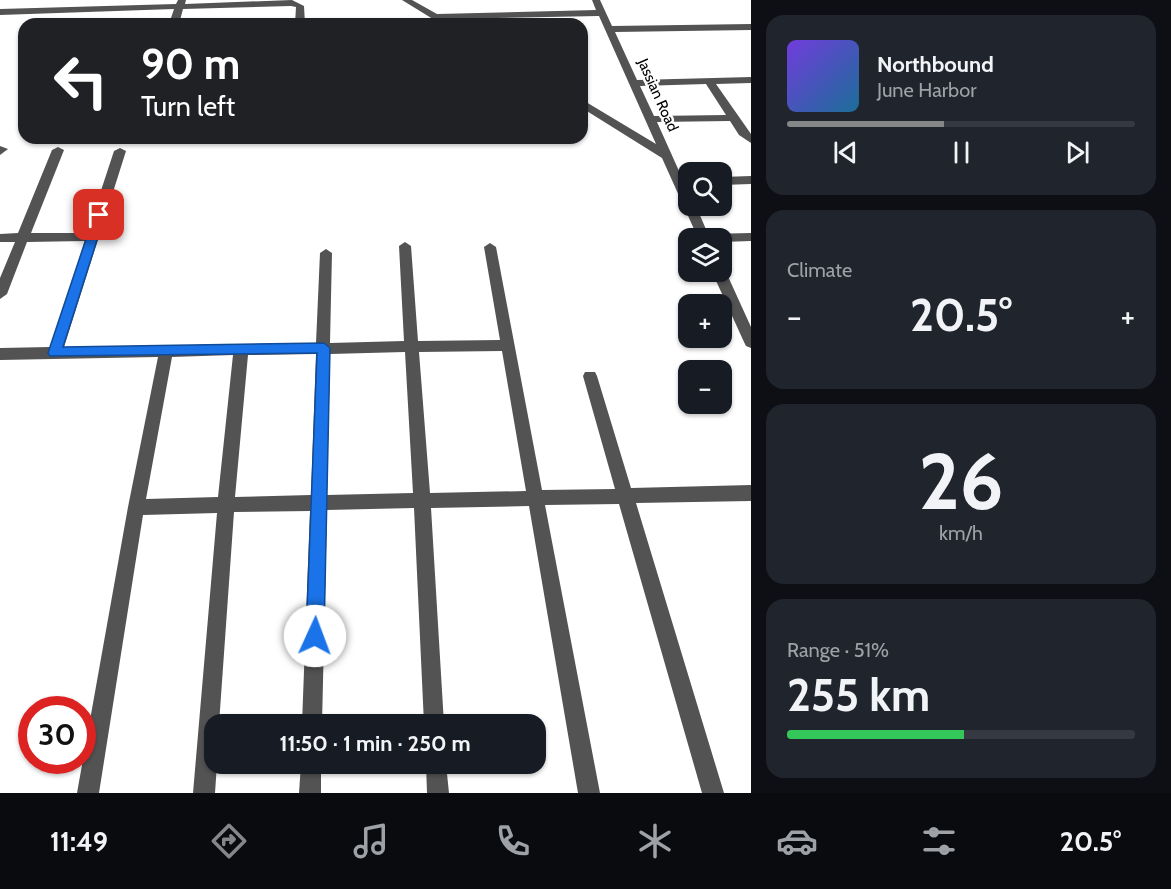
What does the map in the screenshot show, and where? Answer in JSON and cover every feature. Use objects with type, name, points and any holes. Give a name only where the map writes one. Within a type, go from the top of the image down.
[{"type":"street","points":[[89,13],[94,0]]},
{"type":"street","points":[[406,0],[436,17],[469,12],[601,13]]},
{"type":"street","name":"Jassian Road","points":[[596,0],[668,156],[678,172]]},
{"type":"street","points":[[0,12],[89,13],[180,4],[297,3],[300,6],[300,18]]},
{"type":"street","points":[[610,29],[751,27]]},
{"type":"street","points":[[634,83],[751,80]]},
{"type":"street","points":[[708,81],[743,133],[751,140]]},
{"type":"street","points":[[588,108],[668,156]]},
{"type":"street","points":[[651,119],[733,118]]},
{"type":"street","points":[[0,294],[57,150]]},
{"type":"street","points":[[55,353],[120,151]]},
{"type":"street","points":[[732,181],[751,180]]},
{"type":"street","points":[[0,238],[92,237]]},
{"type":"street","points":[[732,237],[751,237]]},
{"type":"street","points":[[405,246],[433,714]]},
{"type":"street","points":[[490,247],[589,793]]},
{"type":"street","points":[[312,714],[326,252]]},
{"type":"street","points":[[724,282],[751,342]]},
{"type":"street","points":[[0,354],[507,345]]},
{"type":"street","points":[[204,793],[226,505],[241,349]]},
{"type":"street","points":[[88,793],[136,507],[166,351]]},
{"type":"street","points":[[590,376],[623,496],[713,793]]},
{"type":"street","points":[[136,507],[751,493]]},
{"type":"street","points":[[310,793],[311,774]]},
{"type":"street","points":[[437,774],[438,793]]},
{"type":"route","points":[[99,215],[55,353],[324,348],[315,636]]}]
